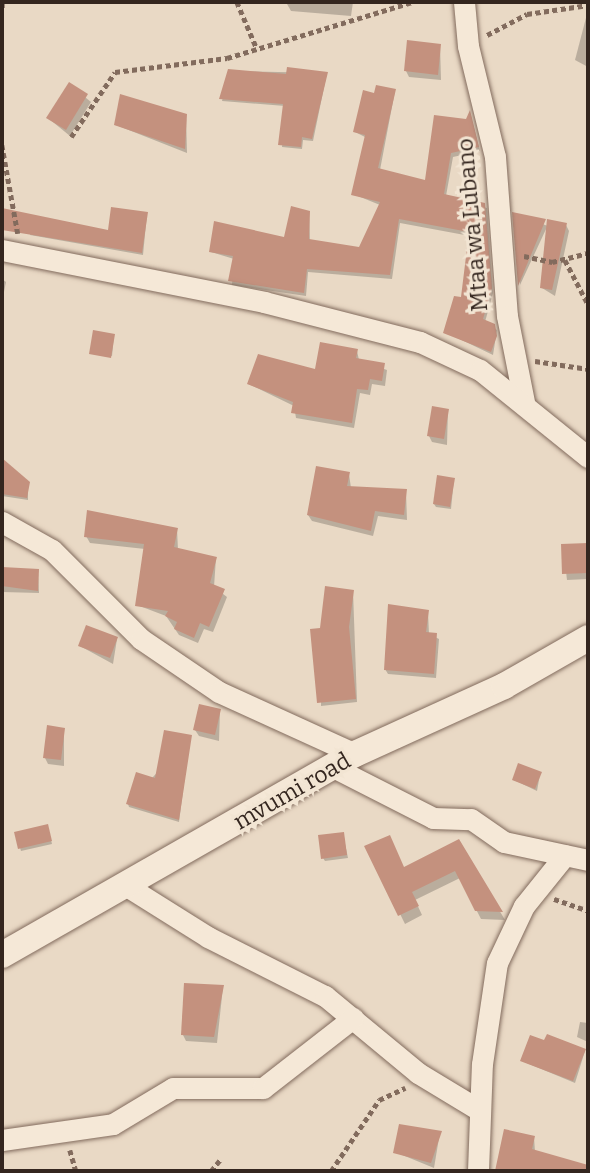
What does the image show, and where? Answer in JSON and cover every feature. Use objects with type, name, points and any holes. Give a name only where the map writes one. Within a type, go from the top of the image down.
[{"type":"street","name":"Mtaa wa Lubano","points":[[464,2],[468,46],[495,157],[513,359],[524,402]]},
{"type":"street","points":[[12,252],[377,328],[450,354],[524,402],[588,457]]},
{"type":"street","points":[[2,522],[52,550],[141,639],[219,692],[345,761],[433,818],[471,818],[504,842],[588,860]]},
{"type":"street","name":"mvumi road","points":[[2,955],[345,761],[504,686],[588,638]]},
{"type":"street","points":[[478,1171],[479,1110],[497,963],[505,935],[565,855]]},
{"type":"street","points":[[125,885],[353,1018],[430,1082],[479,1110]]},
{"type":"street","points":[[2,1140],[113,1124],[173,1088],[263,1088],[353,1018]]},
{"type":"path","points":[[2,2],[2,8]]},
{"type":"path","points":[[237,2],[257,49]]},
{"type":"path","points":[[71,137],[115,72],[257,49],[412,2]]},
{"type":"path","points":[[468,46],[527,14],[587,4]]},
{"type":"path","points":[[2,145],[12,252]]},
{"type":"path","points":[[503,252],[565,260],[588,253]]},
{"type":"path","points":[[565,260],[588,304]]},
{"type":"path","points":[[513,359],[588,369]]},
{"type":"path","points":[[536,893],[588,911]]},
{"type":"path","points":[[331,1171],[379,1100],[430,1082]]},
{"type":"path","points":[[211,1171],[220,1160]]},
{"type":"building","points":[[407,40],[441,44],[438,75],[404,71]]},
{"type":"building","points":[[287,67],[328,72],[312,139],[302,137],[301,147],[278,145],[283,104],[219,99],[228,69],[286,74]]},
{"type":"building","points":[[69,82],[88,94],[66,130],[46,118]]},
{"type":"building","points":[[376,85],[396,89],[378,168],[425,180],[434,115],[466,119],[470,110],[479,147],[451,153],[444,194],[485,203],[492,288],[483,319],[495,324],[497,336],[491,352],[443,333],[454,296],[461,297],[469,232],[399,219],[390,275],[307,269],[304,293],[228,281],[233,256],[209,252],[214,221],[284,237],[291,206],[310,211],[309,239],[359,247],[380,202],[351,195],[365,135],[353,132],[363,90],[374,93]]},
{"type":"building","points":[[120,94],[187,114],[185,149],[114,125]]},
{"type":"building","points":[[111,207],[148,212],[142,253],[2,230],[2,208],[108,230]]},
{"type":"building","points":[[512,212],[546,219],[518,286]]},
{"type":"building","points":[[547,219],[567,223],[552,290],[540,288]]},
{"type":"building","points":[[93,330],[115,334],[111,358],[89,354]]},
{"type":"building","points":[[320,342],[358,349],[356,358],[385,363],[382,381],[370,379],[368,390],[357,389],[352,423],[291,413],[293,402],[247,384],[258,354],[315,369]]},
{"type":"building","points":[[432,406],[449,409],[444,439],[427,436]]},
{"type":"building","points":[[2,458],[30,482],[27,498],[2,494]]},
{"type":"building","points":[[316,466],[350,472],[347,486],[407,489],[404,515],[375,511],[371,531],[307,515]]},
{"type":"building","points":[[437,475],[455,478],[450,507],[433,504]]},
{"type":"building","points":[[87,510],[178,528],[174,547],[217,557],[210,583],[225,589],[209,627],[200,623],[194,638],[174,629],[177,622],[165,616],[168,611],[135,606],[144,544],[84,537]]},
{"type":"building","points":[[588,543],[588,573],[562,574],[561,544]]},
{"type":"building","points":[[2,567],[39,569],[38,591],[2,586]]},
{"type":"building","points":[[325,586],[354,590],[349,627],[356,699],[317,703],[310,629],[320,628]]},
{"type":"building","points":[[388,604],[429,610],[426,632],[437,633],[434,674],[384,670]]},
{"type":"building","points":[[86,625],[118,637],[110,658],[78,646]]},
{"type":"building","points":[[199,704],[221,709],[215,735],[193,730]]},
{"type":"building","points":[[47,725],[65,728],[61,760],[43,758]]},
{"type":"building","points":[[164,730],[192,735],[179,820],[126,804],[136,772],[155,778]]},
{"type":"building","points":[[518,763],[542,772],[535,789],[512,780]]},
{"type":"building","points":[[48,824],[52,841],[18,849],[14,832]]},
{"type":"building","points":[[344,832],[347,855],[321,859],[318,835]]},
{"type":"building","points":[[390,835],[404,867],[459,839],[503,912],[475,911],[455,871],[412,892],[419,906],[398,916],[364,846]]},
{"type":"building","points":[[184,983],[224,985],[214,1037],[181,1035]]},
{"type":"building","points":[[547,1034],[586,1049],[573,1081],[520,1061],[530,1035],[544,1040]]},
{"type":"building","points":[[399,1124],[442,1131],[431,1163],[393,1153]]},
{"type":"building","points":[[504,1129],[535,1136],[532,1149],[588,1165],[588,1171],[495,1171]]}]
